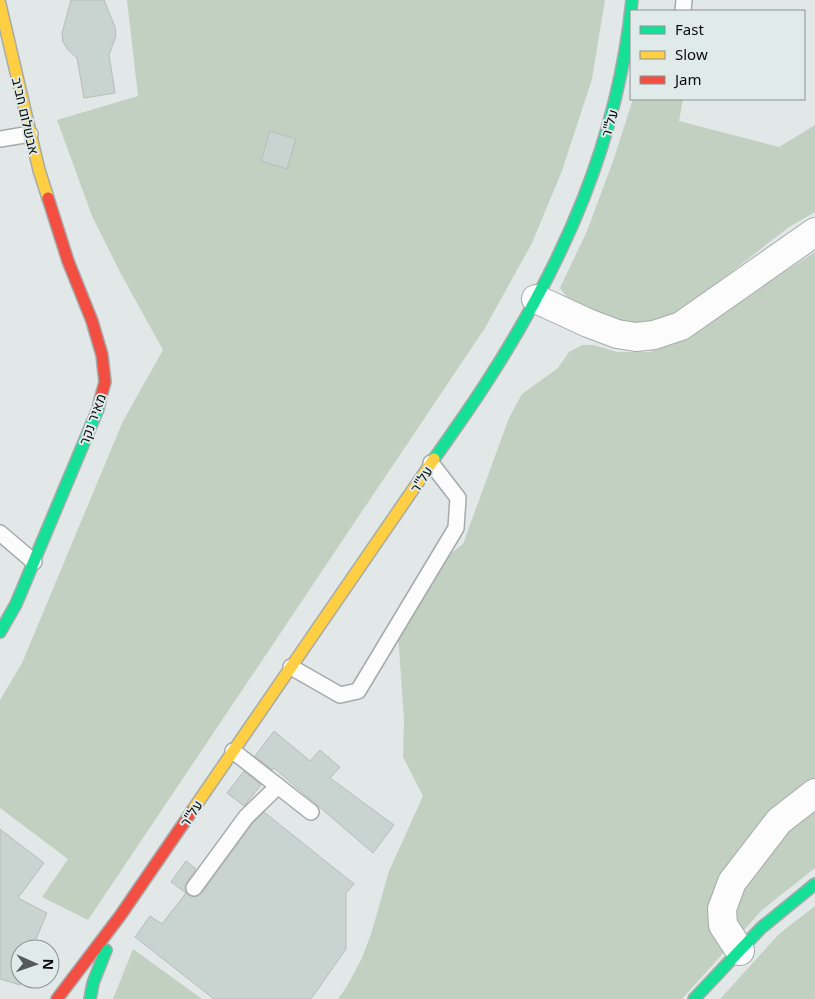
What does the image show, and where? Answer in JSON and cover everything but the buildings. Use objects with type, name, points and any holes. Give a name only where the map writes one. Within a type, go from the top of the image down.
[{"type":"street","name":"אבשלום חביב","points":[[0,4],[39,170]]},
{"type":"street","name":"על\"ר","points":[[57,999],[120,916],[488,380],[536,299],[567,236],[591,178],[628,66],[630,33]]},
{"type":"street","name":"מאיר נקר","points":[[0,632],[16,604],[98,410],[105,382],[102,355],[92,321],[68,261],[39,170]]},
{"type":"street","points":[[536,299],[616,334],[636,337],[654,335],[681,326],[815,232]]},
{"type":"street","points":[[740,951],[723,925],[722,909],[732,882],[779,821],[815,793]]},
{"type":"street","points":[[694,999],[762,928],[815,884]]},
{"type":"street","name":"על\"ר","points":[[90,999],[93,983],[120,916]]},
{"type":"lane","points":[[0,139],[30,134]]},
{"type":"lane","points":[[291,667],[340,695],[358,691],[456,528],[458,498],[431,463]]},
{"type":"lane","points":[[0,533],[34,562]]},
{"type":"lane","points":[[233,751],[311,812]]},
{"type":"lane","points":[[194,888],[246,817],[278,786]]},
{"type":"green space","points":[[127,0],[605,0],[592,79],[562,171],[532,243],[485,328],[88,920],[42,897],[68,859],[0,808],[0,700],[22,663],[123,421],[163,350],[121,274],[92,216],[57,120],[138,96]]},
{"type":"green space","points":[[633,100],[683,100],[679,121],[779,147],[815,125],[815,212],[789,227],[679,313],[639,328],[620,323],[569,300],[560,288],[587,231],[613,161]]},
{"type":"green space","points":[[815,252],[815,868],[762,910],[682,999],[338,999],[362,958],[372,931],[389,871],[423,796],[403,757],[404,720],[397,634],[407,595],[415,581],[463,544],[509,418],[522,394],[558,368],[569,352],[582,345],[594,345],[617,352],[649,352],[685,340],[740,300]]},
{"type":"green space","points":[[815,906],[815,999],[720,999],[779,934]]},
{"type":"green space","points":[[133,949],[202,999],[113,999]]},
{"type":"traffic: fast","points":[[631,10],[632,0]]},
{"type":"traffic: fast","points":[[434,459],[482,390],[515,336],[541,291],[563,245],[583,199],[600,151],[614,102],[625,52],[630,15]]},
{"type":"traffic: fast","points":[[0,632],[16,604],[98,409],[100,400]]},
{"type":"traffic: fast","points":[[694,999],[761,928],[815,884]]},
{"type":"traffic: fast","points":[[90,999],[93,983],[106,950]]},
{"type":"traffic: slow","points":[[0,4],[39,170],[48,198]]},
{"type":"traffic: slow","points":[[192,811],[434,459]]},
{"type":"traffic: jam","points":[[48,198],[68,261],[92,321],[102,355],[105,382],[100,400]]},
{"type":"traffic: jam","points":[[57,999],[120,916],[192,811]]}]
